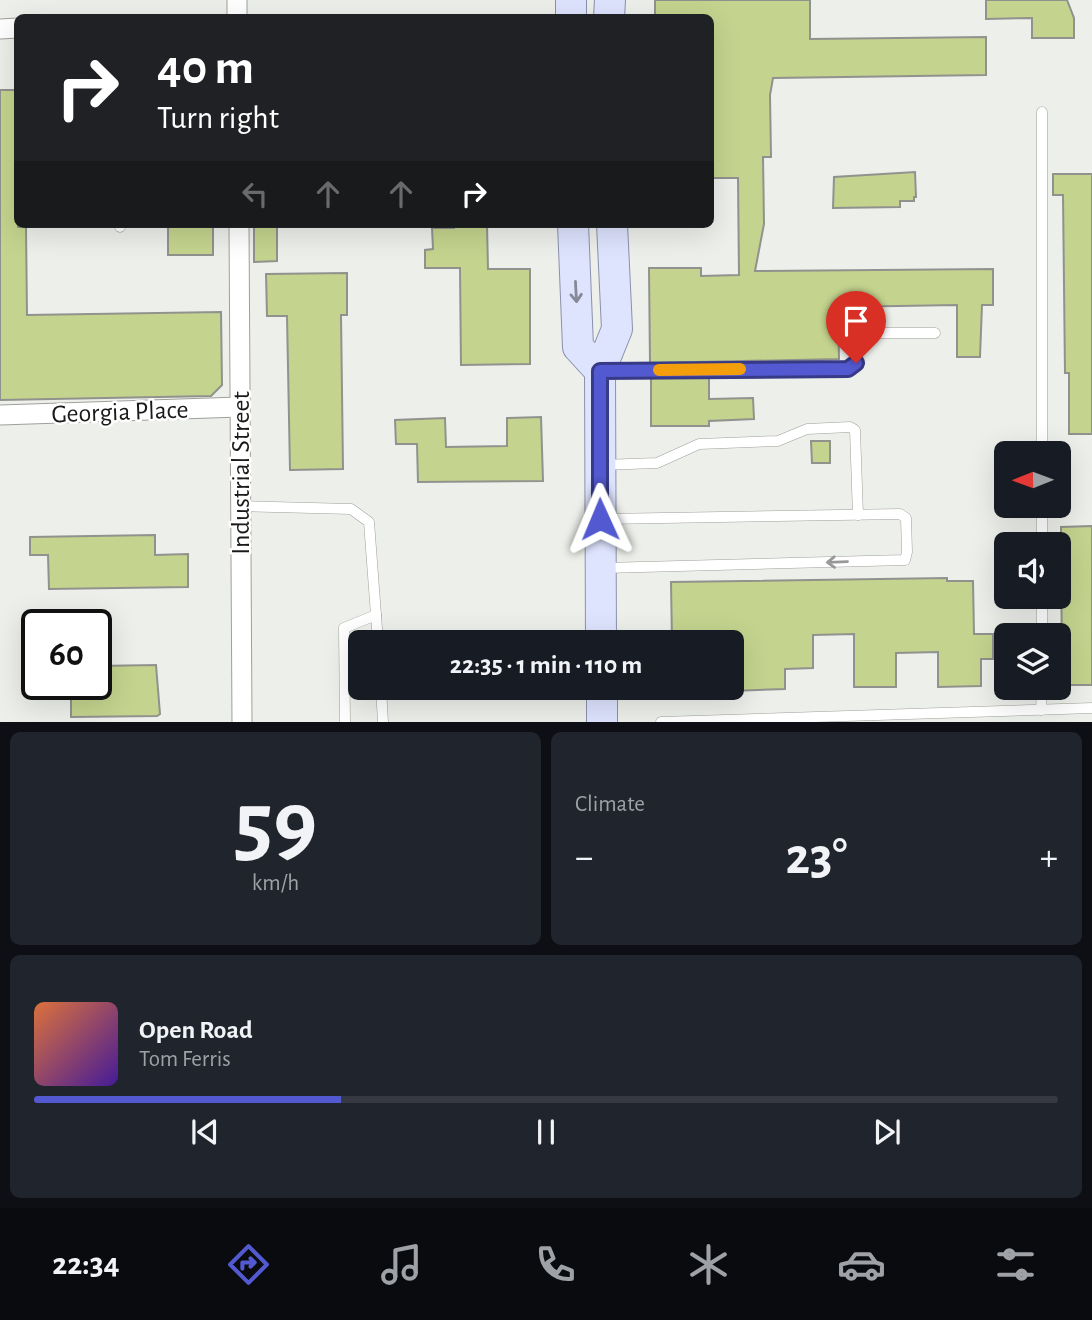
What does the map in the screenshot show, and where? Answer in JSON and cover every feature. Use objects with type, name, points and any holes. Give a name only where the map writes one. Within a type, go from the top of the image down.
[{"type":"main road","points":[[573,228],[578,347],[600,371]]},
{"type":"main road","points":[[601,630],[600,371],[617,328],[612,228]]},
{"type":"main road","points":[[602,700],[602,722]]},
{"type":"street","name":"Industrial Street","points":[[239,228],[242,722]]},
{"type":"street","name":"Georgia Place","points":[[0,415],[240,407]]},
{"type":"lane","points":[[1042,112],[1042,441]]},
{"type":"lane","points":[[600,371],[848,369],[856,363],[861,333],[935,333]]},
{"type":"lane","points":[[599,465],[657,463],[699,444],[778,441],[807,429],[850,428],[855,430],[858,515]]},
{"type":"lane","points":[[240,506],[351,509],[369,522],[377,630]]},
{"type":"lane","points":[[600,519],[903,515],[906,518],[907,552],[905,560],[600,568]]},
{"type":"lane","points":[[345,722],[344,628],[376,615]]},
{"type":"lane","points":[[382,700],[383,722]]},
{"type":"lane","points":[[1041,700],[1041,710]]},
{"type":"lane","points":[[661,722],[1092,708]]},
{"type":"building","points":[[655,0],[810,0],[810,39],[986,37],[986,75],[773,78],[770,95],[771,157],[763,157],[764,224],[755,271],[993,269],[993,305],[982,305],[980,357],[957,357],[957,305],[838,307],[839,359],[650,363],[649,268],[701,268],[701,276],[739,275],[738,178],[714,178],[714,14],[655,14]]},
{"type":"building","points":[[986,0],[1067,0],[1074,18],[1074,38],[1032,38],[1032,18],[986,19]]},
{"type":"building","points":[[0,90],[14,90],[14,228],[26,228],[27,315],[221,312],[222,385],[211,396],[0,400]]},
{"type":"building","points":[[915,172],[914,201],[900,201],[900,207],[833,208],[834,177]]},
{"type":"building","points":[[1053,174],[1092,174],[1092,434],[1069,434],[1069,373],[1065,373],[1063,195],[1053,195]]},
{"type":"building","points":[[168,228],[213,228],[213,255],[168,255]]},
{"type":"building","points":[[254,228],[277,228],[277,261],[254,262]]},
{"type":"building","points":[[432,228],[487,228],[488,269],[530,269],[530,364],[461,365],[460,268],[425,268],[425,250],[433,249]]},
{"type":"building","points":[[347,273],[347,315],[341,315],[343,469],[290,470],[287,316],[267,316],[266,274]]},
{"type":"building","points":[[651,378],[709,378],[709,399],[753,398],[754,419],[709,421],[709,426],[651,426]]},
{"type":"building","points":[[541,417],[543,481],[418,482],[417,444],[396,444],[395,420],[445,418],[446,447],[507,446],[507,418]]},
{"type":"building","points":[[811,441],[830,441],[830,463],[812,463]]},
{"type":"building","points":[[1092,526],[1092,685],[1071,685],[1071,623],[1062,623],[1062,609],[1071,609],[1071,532],[1061,532],[1061,527]]},
{"type":"building","points":[[155,535],[155,555],[188,554],[188,587],[49,589],[48,555],[30,555],[30,537]]},
{"type":"building","points":[[947,578],[947,581],[973,581],[974,634],[993,634],[993,659],[981,659],[981,686],[938,687],[938,652],[896,653],[896,687],[854,687],[854,634],[813,635],[813,668],[785,669],[785,689],[744,691],[744,630],[672,630],[671,582]]},
{"type":"building","points":[[156,665],[160,714],[71,717],[71,700],[112,700],[112,666]]},
{"type":"slow traffic","points":[[659,370],[740,369]]},
{"type":"route","points":[[600,519],[600,371],[848,369],[856,363]]}]
